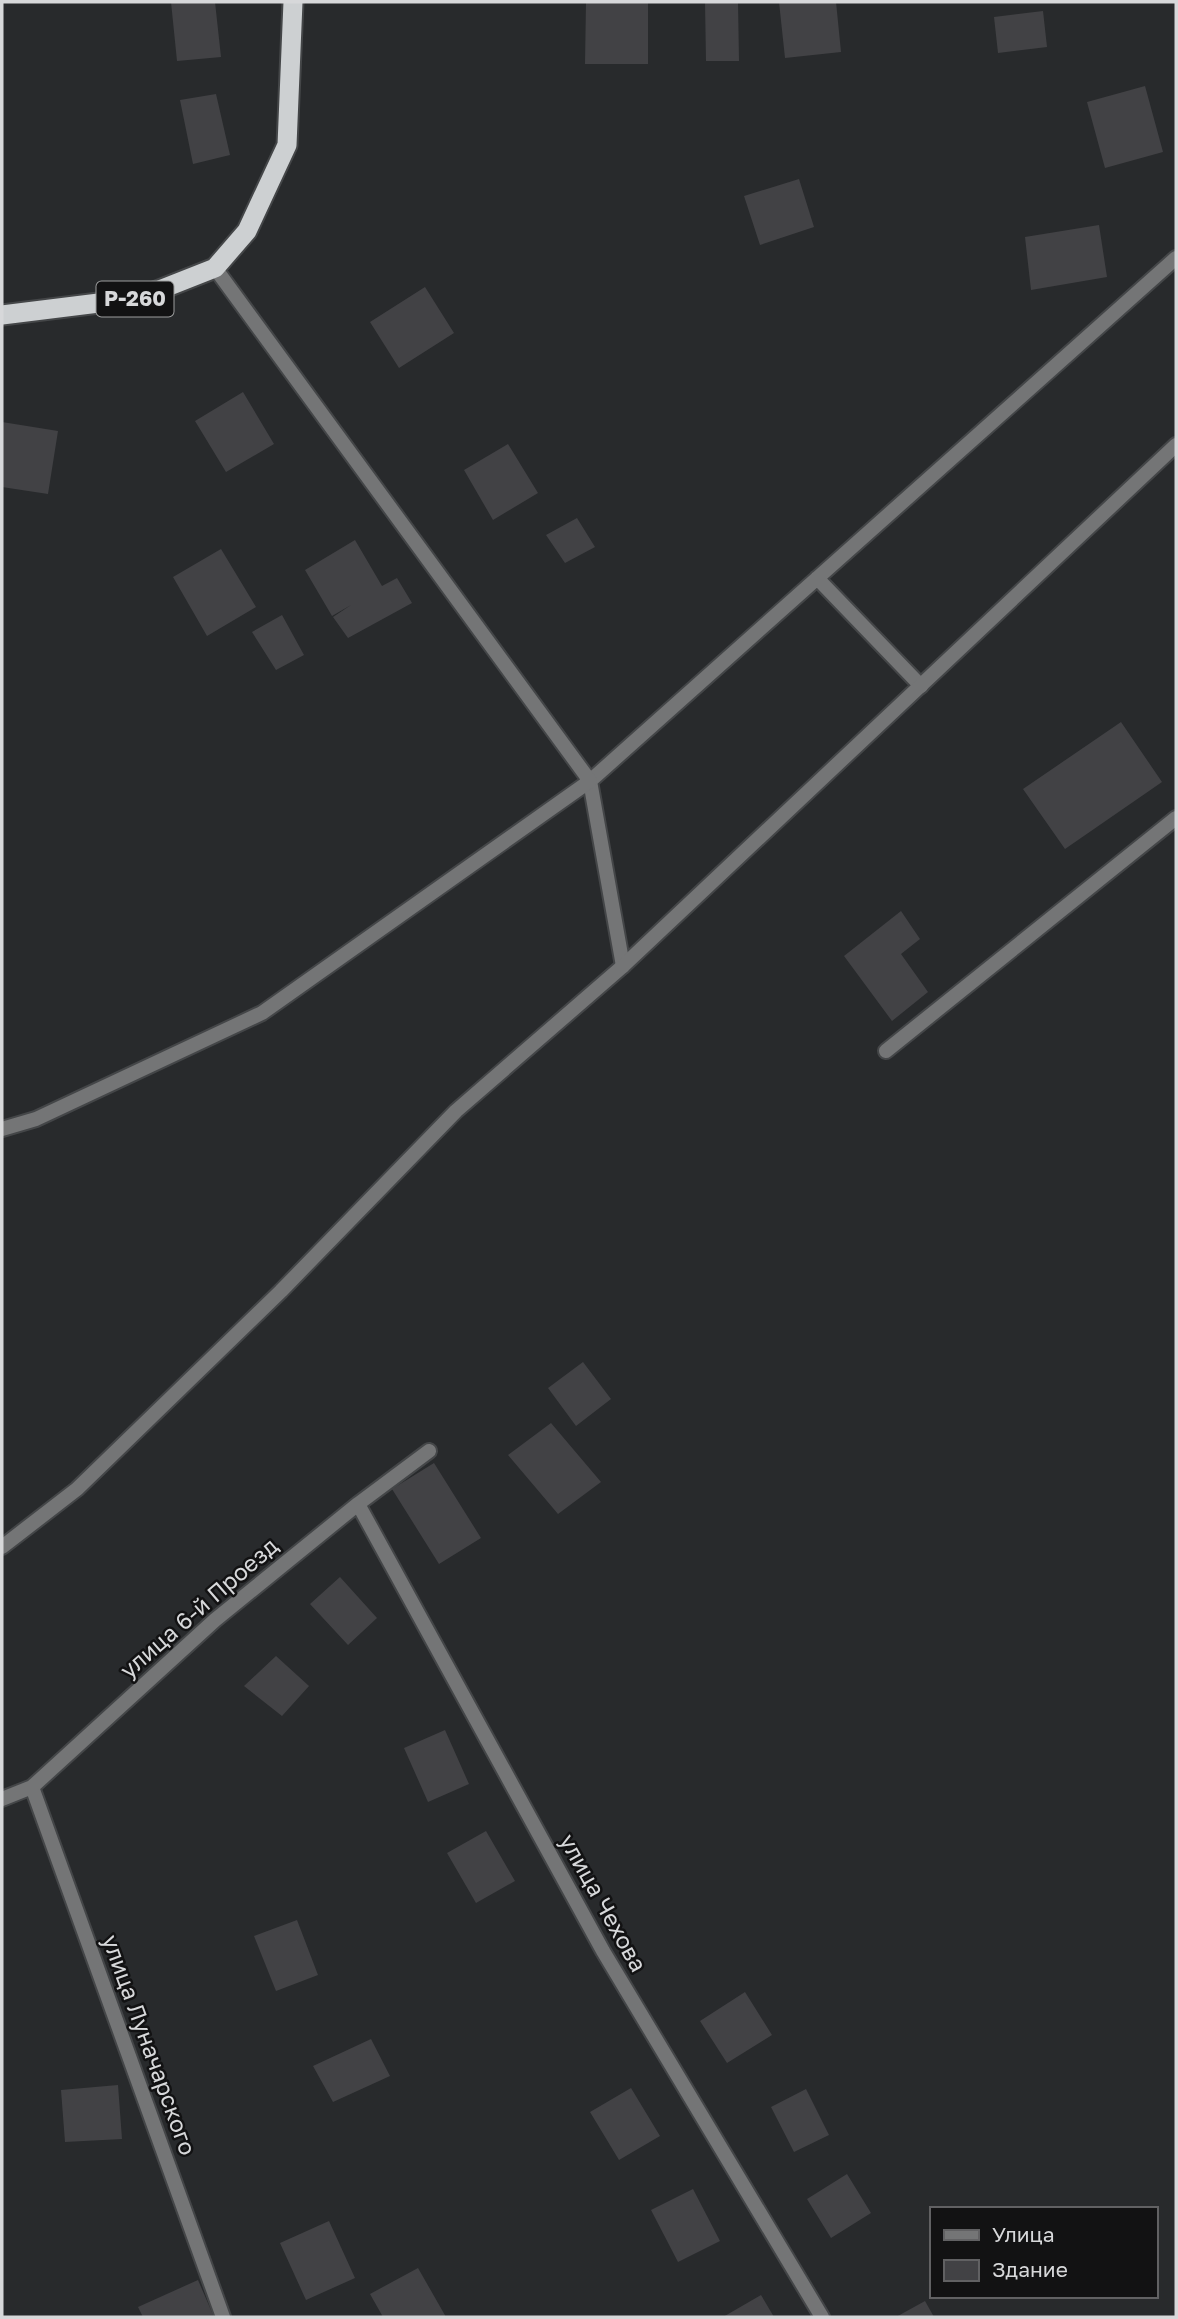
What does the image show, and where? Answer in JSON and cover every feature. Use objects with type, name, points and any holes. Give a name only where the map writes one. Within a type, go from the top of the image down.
[{"type":"highway","name":"Р-260","points":[[2,315],[139,298],[215,268],[247,231],[287,145],[293,2]]},
{"type":"street","points":[[2,1129],[36,1119],[262,1013],[590,781],[1176,258]]},
{"type":"street","points":[[215,268],[590,781],[623,966]]},
{"type":"street","points":[[2,1547],[77,1489],[281,1291],[456,1111],[623,966],[1176,445]]},
{"type":"street","points":[[817,578],[921,686]]},
{"type":"street","points":[[886,1051],[1176,818]]},
{"type":"street","name":"улица 6-й Проезд","points":[[2,1799],[32,1787],[215,1620],[358,1504],[429,1451]]},
{"type":"street","name":"улица Чехова","points":[[358,1504],[603,1951],[822,2317]]},
{"type":"street","name":"улица Луначарского","points":[[32,1787],[223,2317]]},
{"type":"building","points":[[171,2],[215,2],[221,57],[177,61]]},
{"type":"building","points":[[586,2],[648,2],[648,64],[585,64]]},
{"type":"building","points":[[705,2],[738,2],[739,61],[706,61]]},
{"type":"building","points":[[779,2],[836,2],[841,52],[785,58]]},
{"type":"building","points":[[1043,11],[1047,47],[998,53],[994,17]]},
{"type":"building","points":[[1145,86],[1163,152],[1105,168],[1087,102]]},
{"type":"building","points":[[216,94],[230,155],[193,164],[180,100]]},
{"type":"building","points":[[799,179],[814,227],[760,245],[744,196]]},
{"type":"building","points":[[1099,225],[1107,277],[1031,290],[1025,237]]},
{"type":"building","points":[[425,287],[454,333],[399,368],[370,322]]},
{"type":"building","points":[[243,392],[274,444],[226,472],[195,421]]},
{"type":"building","points":[[2,422],[58,431],[48,494],[2,487]]},
{"type":"building","points":[[508,444],[538,493],[493,520],[464,470]]},
{"type":"building","points":[[577,518],[595,547],[565,563],[546,535]]},
{"type":"building","points":[[355,540],[382,586],[397,578],[412,603],[348,638],[333,617],[351,605],[332,616],[305,570]]},
{"type":"building","points":[[221,549],[256,607],[207,636],[173,577]]},
{"type":"building","points":[[282,615],[304,655],[276,670],[252,632]]},
{"type":"building","points":[[1121,722],[1162,782],[1065,849],[1023,789]]},
{"type":"building","points":[[901,911],[920,939],[901,954],[928,992],[892,1021],[844,956]]},
{"type":"building","points":[[583,1362],[611,1399],[576,1426],[548,1388]]},
{"type":"building","points":[[551,1423],[601,1482],[558,1514],[508,1455]]},
{"type":"building","points":[[434,1463],[481,1538],[439,1564],[392,1489]]},
{"type":"building","points":[[340,1577],[377,1618],[348,1645],[310,1604]]},
{"type":"building","points":[[276,1656],[309,1686],[282,1716],[244,1686]]},
{"type":"building","points":[[445,1730],[469,1784],[428,1802],[404,1748]]},
{"type":"building","points":[[486,1831],[515,1881],[476,1903],[447,1853]]},
{"type":"building","points":[[297,1920],[318,1975],[276,1991],[254,1936]]},
{"type":"building","points":[[745,1992],[772,2035],[727,2063],[700,2021]]},
{"type":"building","points":[[371,2039],[390,2076],[333,2102],[313,2066]]},
{"type":"building","points":[[118,2085],[122,2139],[65,2142],[61,2090]]},
{"type":"building","points":[[631,2088],[660,2136],[619,2160],[590,2112]]},
{"type":"building","points":[[806,2089],[829,2135],[794,2152],[771,2107]]},
{"type":"building","points":[[847,2174],[871,2213],[831,2238],[807,2199]]},
{"type":"building","points":[[693,2189],[720,2241],[678,2262],[651,2210]]},
{"type":"building","points":[[329,2221],[355,2278],[306,2300],[280,2243]]},
{"type":"building","points":[[418,2268],[446,2317],[383,2317],[370,2294]]},
{"type":"building","points":[[198,2280],[214,2317],[143,2317],[138,2307]]},
{"type":"building","points":[[761,2295],[774,2317],[723,2317]]},
{"type":"building","points":[[925,2301],[934,2317],[896,2317]]}]
